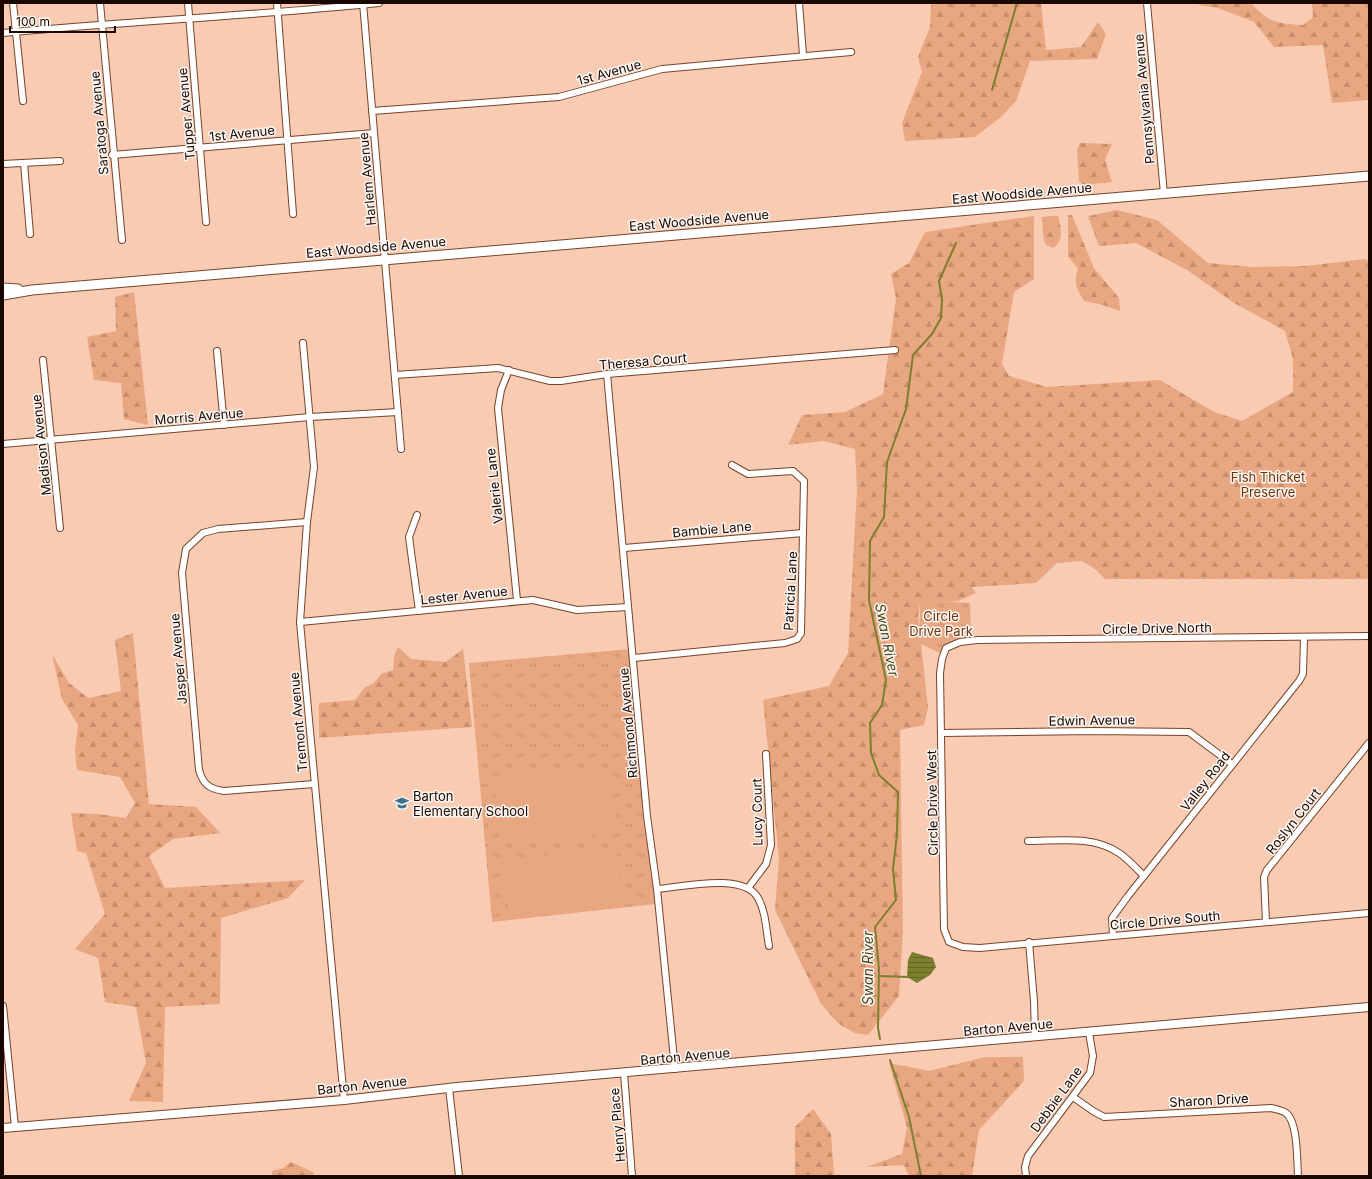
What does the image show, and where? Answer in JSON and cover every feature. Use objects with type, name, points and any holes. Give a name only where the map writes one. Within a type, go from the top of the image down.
[{"type":"main road","name":"East Woodside Avenue","points":[[3,295],[32,290],[1369,176]]},
{"type":"main road","name":"East Woodside Avenue","points":[[3,288],[32,290]]},
{"type":"street","points":[[13,3],[23,101]]},
{"type":"street","name":"Saratoga Avenue","points":[[100,3],[112,155],[122,240]]},
{"type":"street","name":"Tupper Avenue","points":[[188,3],[206,222]]},
{"type":"street","points":[[276,3],[293,214]]},
{"type":"street","points":[[3,33],[101,23],[189,20],[378,3]]},
{"type":"street","points":[[799,3],[803,55]]},
{"type":"street","name":"Pennsylvania Avenue","points":[[1146,3],[1164,194]]},
{"type":"street","name":"Harlem Avenue","points":[[363,4],[400,449]]},
{"type":"street","name":"1st Avenue","points":[[372,111],[559,97],[662,68],[851,52]]},
{"type":"street","name":"1st Avenue","points":[[112,155],[199,149],[374,133]]},
{"type":"street","points":[[3,164],[60,160]]},
{"type":"street","points":[[24,163],[30,234]]},
{"type":"street","name":"Tremont Avenue","points":[[303,343],[314,466],[307,522],[300,622],[344,1100]]},
{"type":"street","points":[[217,350],[224,425]]},
{"type":"street","name":"Theresa Court","points":[[395,375],[498,368],[550,381],[561,381],[607,374],[895,350]]},
{"type":"street","name":"Madison Avenue","points":[[43,360],[60,528]]},
{"type":"street","name":"Valerie Lane","points":[[509,370],[501,390],[498,408],[517,600]]},
{"type":"street","name":"Richmond Avenue","points":[[607,374],[634,658],[647,816],[658,889],[675,1069]]},
{"type":"street","name":"Morris Avenue","points":[[3,444],[310,416],[398,412]]},
{"type":"street","name":"Patricia Lane","points":[[634,658],[785,643],[797,638],[801,632],[804,481],[793,471],[786,470],[748,474],[732,465]]},
{"type":"street","points":[[417,515],[409,537],[419,611]]},
{"type":"street","name":"Jasper Avenue","points":[[307,522],[218,529],[203,533],[186,549],[182,573],[199,770],[206,785],[214,789],[224,791],[314,784]]},
{"type":"street","name":"Bambie Lane","points":[[624,548],[803,533]]},
{"type":"street","name":"Lester Avenue","points":[[300,622],[517,600],[542,600],[568,610],[628,607]]},
{"type":"street","name":"Circle Drive North","points":[[946,648],[960,642],[976,640],[1369,636]]},
{"type":"street","name":"Valley Road","points":[[1113,935],[1112,918],[1299,681],[1303,674],[1304,637]]},
{"type":"street","name":"Circle Drive West","points":[[946,648],[942,658],[940,673],[944,929],[949,942],[963,947]]},
{"type":"street","name":"Edwin Avenue","points":[[941,733],[1094,731],[1189,732],[1232,764]]},
{"type":"street","name":"Roslyn Court","points":[[1266,922],[1264,877],[1267,870],[1369,743]]},
{"type":"street","name":"Lucy Court","points":[[748,888],[766,864],[771,845],[766,754]]},
{"type":"street","points":[[1028,841],[1093,841],[1106,845],[1119,853],[1144,876]]},
{"type":"street","points":[[658,889],[723,883],[736,883],[748,888],[757,896],[763,909],[769,946]]},
{"type":"street","name":"Circle Drive South","points":[[963,947],[980,948],[1029,942],[1369,912]]},
{"type":"street","points":[[1029,942],[1034,1001],[1035,1037]]},
{"type":"street","points":[[3,1006],[15,1127]]},
{"type":"street","name":"Barton Avenue","points":[[3,1128],[344,1100],[449,1088],[1089,1033],[1369,1006]]},
{"type":"street","name":"Debbie Lane","points":[[1026,1176],[1025,1167],[1028,1156],[1085,1082],[1093,1064],[1089,1033]]},
{"type":"street","name":"Henry Place","points":[[624,1073],[632,1176]]},
{"type":"street","points":[[449,1088],[459,1176]]},
{"type":"street","name":"Sharon Drive","points":[[1073,1097],[1104,1117],[1271,1108],[1279,1110],[1286,1113],[1294,1127],[1298,1176]]},
{"type":"green space","points":[[931,3],[1041,3],[1046,50],[1081,47],[1098,22],[1106,34],[1097,59],[1030,61],[1016,101],[1001,117],[975,137],[905,141],[902,123],[922,72],[918,57],[930,27]]},
{"type":"green space","points":[[1199,3],[1251,3],[1268,18],[1274,21],[1303,25],[1313,17],[1312,3],[1369,3],[1369,100],[1332,103],[1323,45],[1274,47],[1254,22],[1218,8],[1199,5]]},
{"type":"green space","points":[[1080,143],[1112,144],[1105,160],[1112,182],[1083,185],[1079,181],[1077,150]]},
{"type":"green space","name":"Fish Thicket Preserve","points":[[1117,210],[1157,220],[1208,263],[1253,267],[1305,266],[1366,259],[1369,263],[1369,579],[1105,579],[1095,569],[1082,561],[1057,563],[1036,583],[972,587],[976,593],[958,601],[920,603],[918,616],[928,708],[924,725],[900,730],[903,932],[899,996],[868,1035],[855,1033],[839,1024],[821,1004],[775,910],[779,859],[763,700],[829,686],[848,653],[857,488],[855,449],[824,441],[788,445],[802,415],[845,412],[883,394],[896,298],[891,274],[909,263],[925,232],[1034,216],[1034,279],[1014,292],[1002,364],[1009,376],[1047,387],[1160,380],[1214,412],[1242,421],[1293,392],[1293,359],[1285,331],[1234,303],[1187,270],[1136,243],[1099,246],[1088,216]]},
{"type":"green space","points":[[1068,215],[1072,215],[1094,268],[1119,298],[1120,311],[1103,305],[1084,301],[1079,293],[1076,286],[1078,269],[1068,256]]},
{"type":"green space","points":[[1058,216],[1061,234],[1059,242],[1053,248],[1045,244],[1042,217]]},
{"type":"green space","points":[[134,292],[148,425],[124,419],[121,383],[94,380],[87,337],[116,331],[115,297]]},
{"type":"green space","name":"Circle Drive Park","points":[[920,600],[970,603],[971,637],[945,645],[940,653],[919,643]]},
{"type":"green space","points":[[133,633],[149,804],[196,807],[220,833],[173,839],[149,856],[165,888],[305,880],[288,898],[221,918],[220,1004],[165,1007],[163,1102],[129,1101],[146,1063],[136,1007],[105,1002],[98,958],[75,949],[105,914],[86,853],[77,851],[71,813],[98,814],[126,818],[135,803],[120,777],[77,770],[75,750],[78,725],[62,699],[52,654],[69,683],[88,698],[121,691],[115,640]]},
{"type":"green space","points":[[398,647],[411,659],[446,662],[463,649],[472,727],[319,738],[319,703],[355,700],[364,688],[374,683],[381,674],[393,670],[394,656]]},
{"type":"green space","points":[[631,649],[655,904],[492,922],[469,663]]},
{"type":"green space","points":[[611,767],[616,834],[500,842],[495,775]]},
{"type":"green space","points":[[616,846],[623,905],[510,919],[503,860]]},
{"type":"green space","points":[[985,1057],[1023,1057],[1024,1081],[979,1130],[972,1176],[909,1176],[904,1165],[867,1167],[902,1154],[907,1127],[889,1063],[929,1071]]},
{"type":"green space","points":[[813,1109],[831,1134],[834,1176],[795,1176],[795,1127]]},
{"type":"green space","points":[[291,1162],[313,1172],[314,1176],[272,1176],[272,1171],[283,1168]]},
{"type":"shaded area","points":[[912,952],[933,958],[936,967],[930,975],[917,983],[907,977],[908,960]]},
{"type":"waterway","name":"Swan River","points":[[992,90],[1017,3]]},
{"type":"waterway","name":"Swan River","points":[[880,1039],[878,1028],[879,969],[875,927],[896,900],[893,869],[897,834],[898,792],[879,775],[871,753],[870,723],[882,705],[886,680],[869,600],[870,541],[884,517],[887,462],[906,409],[913,355],[932,334],[941,318],[942,299],[939,281],[956,243]]},
{"type":"waterway","points":[[879,976],[907,977],[910,975]]},
{"type":"waterway","name":"Swan River","points":[[890,1060],[909,1117],[921,1176]]},
{"type":"place","name":"Barton Elementary School","points":[[402,803]]}]
